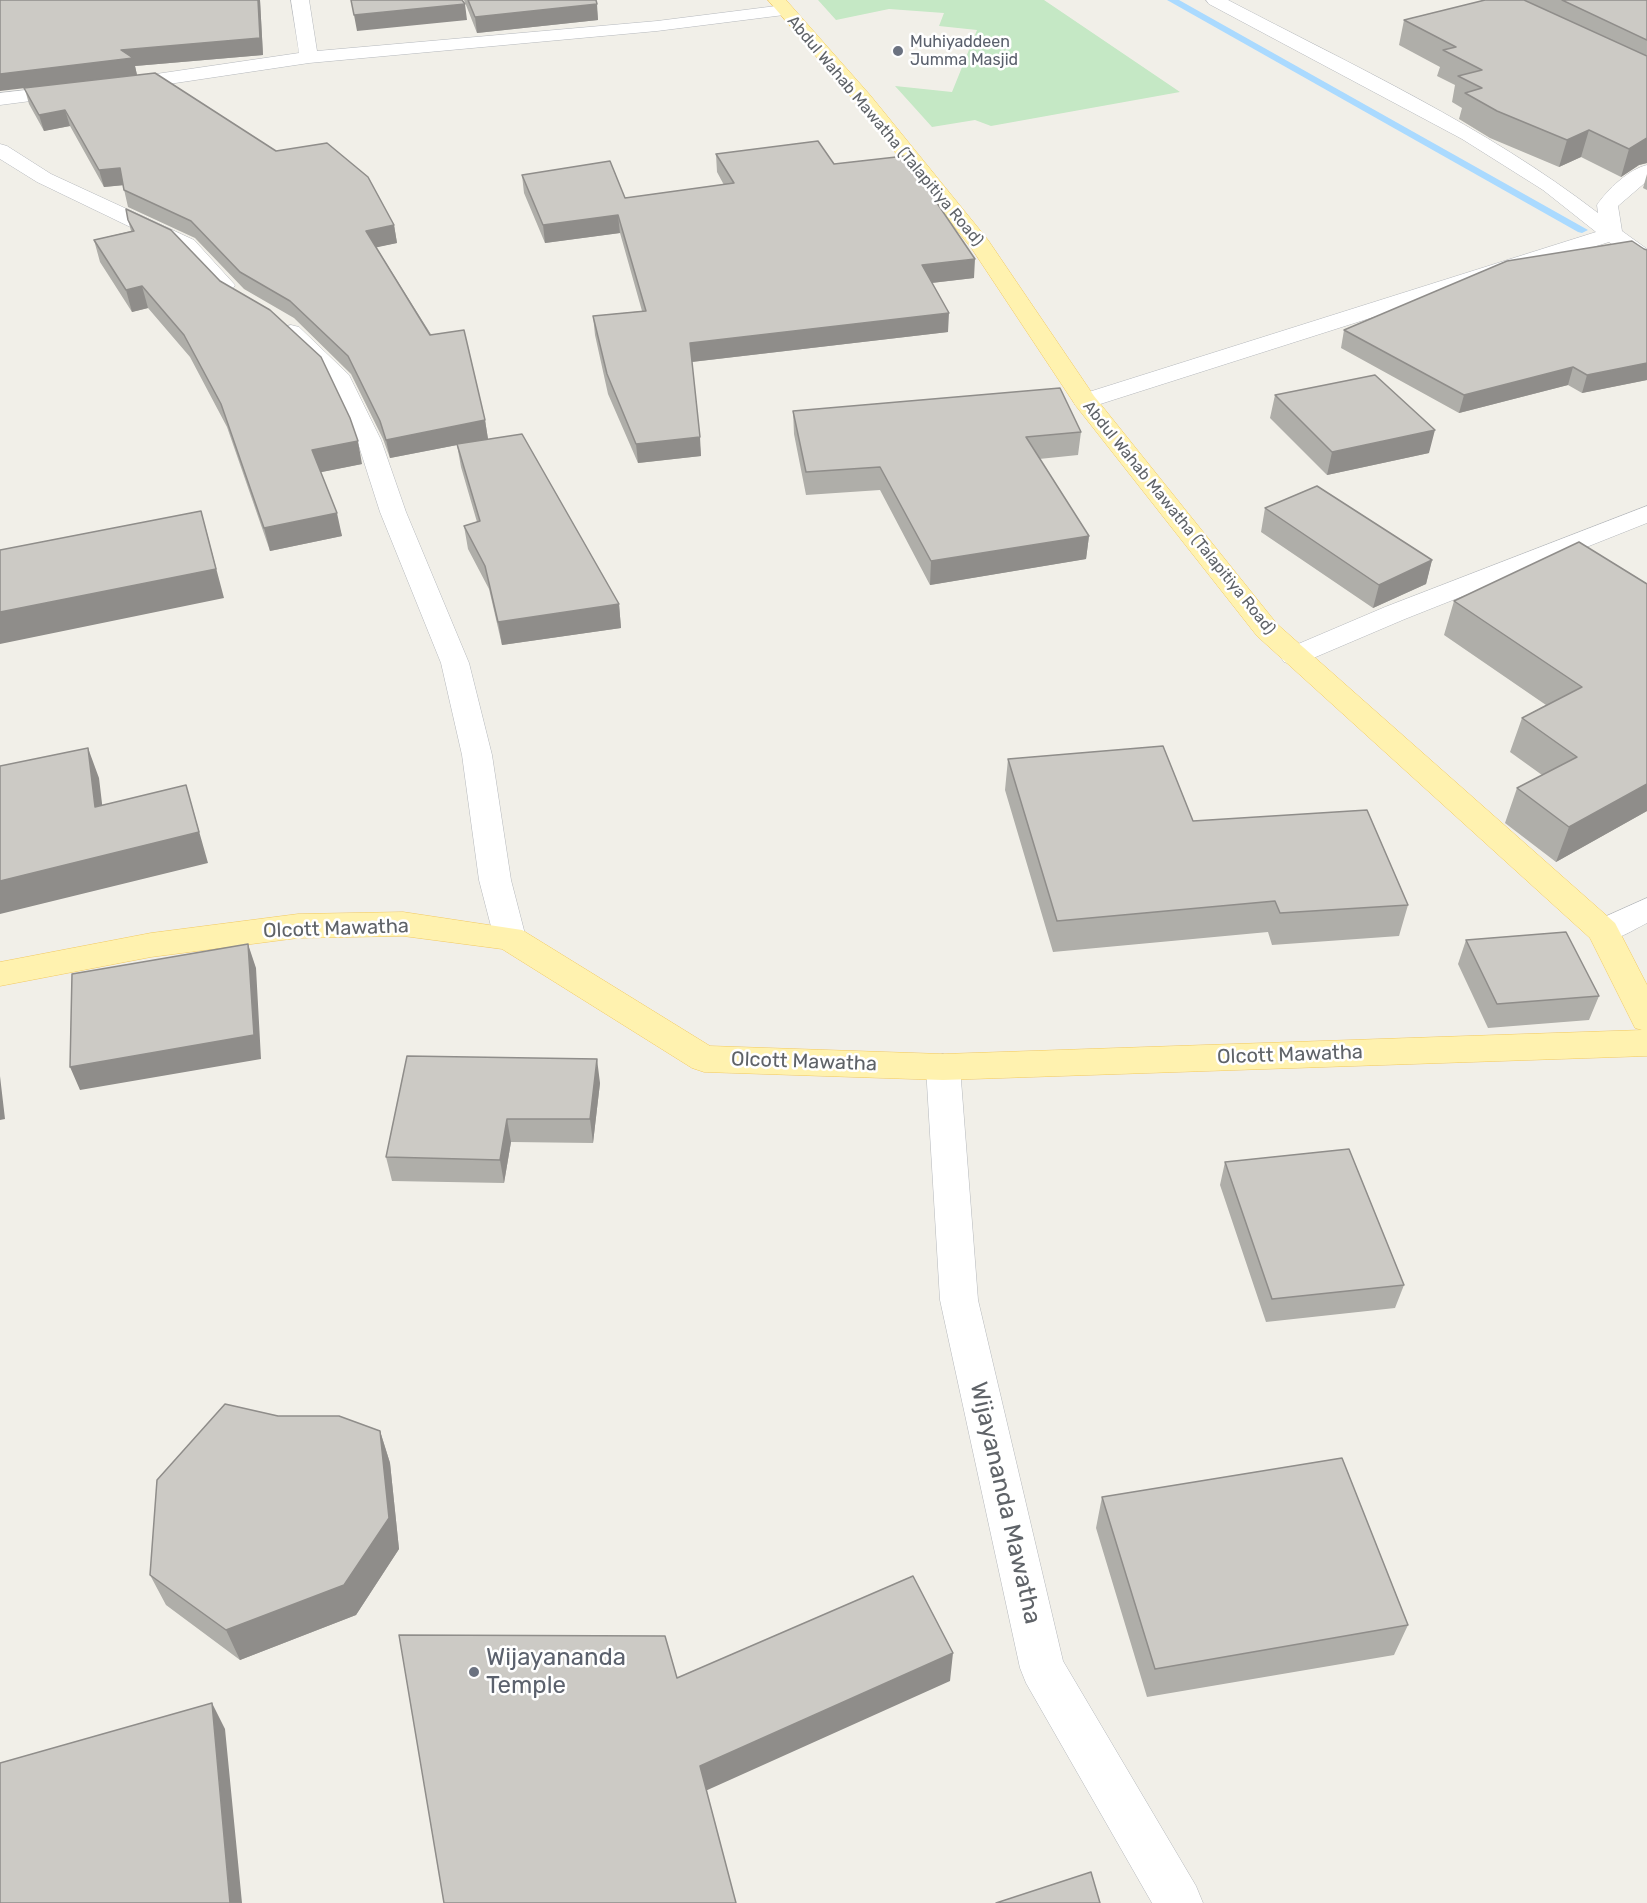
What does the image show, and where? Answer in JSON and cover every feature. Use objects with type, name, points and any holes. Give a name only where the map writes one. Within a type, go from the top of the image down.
[{"type":"main road","name":"Abdul Wahab Mawatha (Talapitiya Road)","points":[[781,5],[863,99],[980,244],[1085,401],[1267,630],[1603,931],[1647,1019]]},
{"type":"main road","name":"Olcott Mawatha","points":[[0,974],[151,945],[298,926],[403,924],[510,938],[704,1059],[943,1067],[1647,1043]]},
{"type":"street","points":[[300,0],[309,57]]},
{"type":"street","points":[[1215,0],[1468,135],[1550,186],[1647,259]]},
{"type":"street","points":[[0,99],[309,57],[657,26],[781,5]]},
{"type":"street","points":[[0,150],[44,178],[186,245],[235,296],[245,302]]},
{"type":"street","points":[[1612,234],[1607,205],[1647,171]]},
{"type":"street","points":[[1085,401],[1612,234]]},
{"type":"street","points":[[274,319],[284,325],[337,375],[369,440],[393,512],[455,663],[477,755],[495,880],[510,938]]},
{"type":"street","points":[[1294,656],[1395,613],[1647,514]]},
{"type":"street","points":[[1603,931],[1647,909]]},
{"type":"street","name":"Wijayananda Mawatha","points":[[943,1067],[959,1300],[1042,1668],[1179,1903]]},
{"type":"green space","points":[[818,0],[1044,0],[1180,92],[991,126],[975,120],[932,127],[895,86],[952,92],[977,30],[939,26],[944,13],[889,9],[836,20]]},
{"type":"building","points":[[0,0],[258,0],[260,38],[121,50],[133,58],[0,74]]},
{"type":"building","points":[[351,0],[462,0],[465,4],[354,15]]},
{"type":"building","points":[[468,0],[596,0],[597,4],[475,17]]},
{"type":"building","points":[[1485,0],[1524,0],[1647,56],[1647,138],[1629,149],[1589,130],[1567,140],[1497,111],[1465,93],[1482,88],[1458,76],[1482,70],[1443,50],[1456,47],[1404,20]]},
{"type":"building","points":[[1562,0],[1647,0],[1647,40]]},
{"type":"building","points":[[155,73],[276,151],[327,143],[368,177],[394,225],[366,231],[430,335],[464,330],[485,420],[386,440],[380,421],[348,356],[290,301],[240,272],[191,221],[124,190],[120,168],[99,170],[65,110],[39,115],[24,88]]},
{"type":"building","points":[[818,141],[834,164],[905,156],[975,259],[922,265],[949,313],[690,343],[700,437],[636,444],[607,374],[593,316],[646,311],[618,215],[543,225],[522,175],[610,161],[625,198],[734,183],[716,154]]},
{"type":"building","points":[[126,209],[171,230],[220,281],[270,310],[321,357],[350,418],[358,441],[312,450],[337,513],[264,528],[221,404],[184,335],[142,286],[126,290],[94,240],[134,231],[128,220]]},
{"type":"building","points":[[1632,241],[1647,250],[1647,363],[1587,375],[1573,367],[1464,395],[1344,330],[1507,261]]},
{"type":"building","points":[[1375,375],[1435,430],[1332,452],[1275,395]]},
{"type":"building","points":[[1060,388],[1081,432],[1026,437],[1089,536],[931,561],[880,467],[806,472],[793,411]]},
{"type":"building","points":[[522,434],[619,604],[498,622],[485,566],[464,526],[480,521],[457,444]]},
{"type":"building","points":[[1317,486],[1432,560],[1379,585],[1265,508]]},
{"type":"building","points":[[201,511],[216,569],[0,612],[0,550]]},
{"type":"building","points":[[1579,542],[1647,584],[1647,784],[1569,827],[1517,788],[1577,757],[1522,718],[1582,687],[1454,601]]},
{"type":"building","points":[[1163,746],[1193,821],[1367,810],[1408,905],[1280,913],[1275,901],[1057,921],[1008,759]]},
{"type":"building","points":[[88,748],[95,807],[186,785],[199,832],[0,881],[0,766]]},
{"type":"building","points":[[1566,932],[1599,996],[1497,1004],[1466,940]]},
{"type":"building","points":[[248,944],[254,1035],[70,1067],[72,974]]},
{"type":"building","points":[[407,1056],[597,1059],[590,1119],[507,1119],[500,1160],[386,1157]]},
{"type":"building","points":[[1349,1149],[1404,1285],[1272,1299],[1225,1162]]},
{"type":"building","points":[[225,1404],[278,1416],[339,1416],[380,1431],[389,1518],[344,1585],[226,1630],[150,1575],[157,1480]]},
{"type":"building","points":[[1342,1458],[1408,1625],[1155,1669],[1102,1497]]},
{"type":"building","points":[[913,1576],[953,1653],[700,1766],[736,1903],[444,1903],[399,1635],[665,1636],[677,1678]]},
{"type":"building","points":[[212,1703],[230,1903],[0,1903],[0,1763]]},
{"type":"building","points":[[1091,1872],[1100,1903],[996,1903]]},
{"type":"waterway","points":[[1172,0],[1582,230]]},
{"type":"place","name":"Muhiyaddeen Jumma Masjid","points":[[898,51]]},
{"type":"place","name":"Wijayananda Temple","points":[[474,1672]]}]
